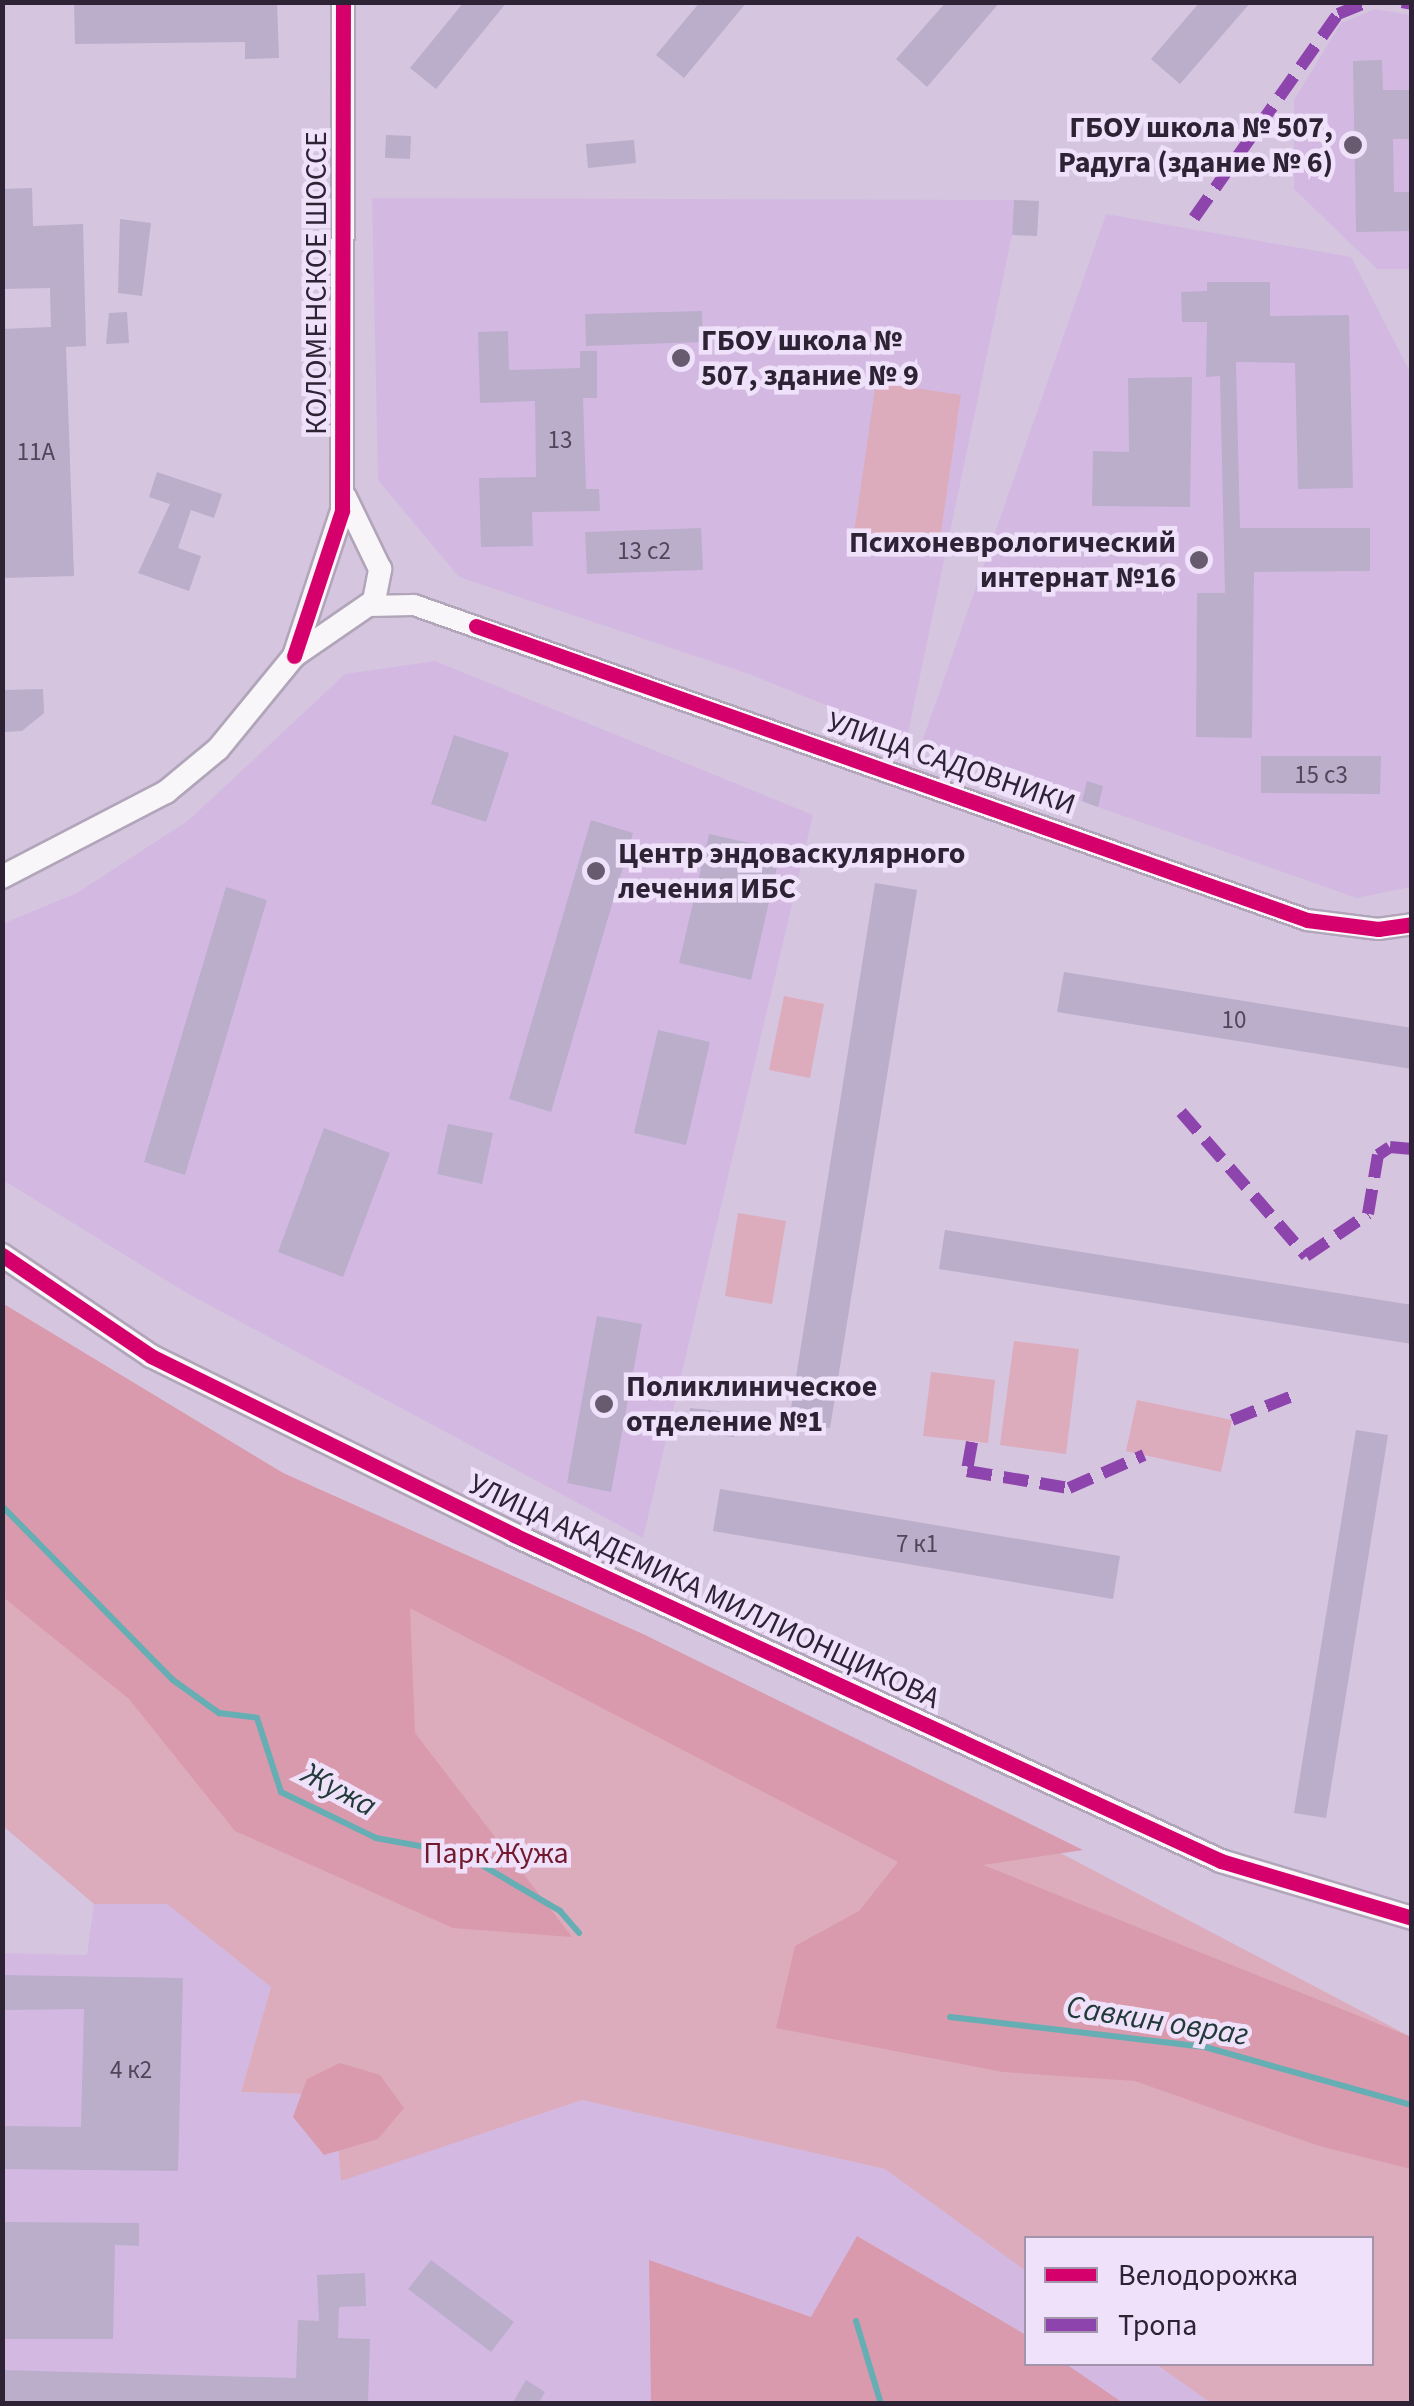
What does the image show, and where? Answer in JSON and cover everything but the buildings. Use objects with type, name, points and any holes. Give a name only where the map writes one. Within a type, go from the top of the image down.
[{"type":"street","name":"КОЛОМЕНСКОЕ ШОССЕ","points":[[326,560],[338,532],[343,484],[343,2]]},
{"type":"street","name":"КОЛОМЕНСКОЕ ШОССЕ","points":[[343,484],[354,525],[377,564]]},
{"type":"street","points":[[2,877],[166,792],[218,749],[294,656],[364,608],[381,586],[377,564],[350,548],[326,560],[294,656]]},
{"type":"street","name":"УЛИЦА САДОВНИКИ","points":[[377,564],[414,605]]},
{"type":"street","points":[[319,585],[334,607],[364,608]]},
{"type":"street","name":"УЛИЦА САДОВНИКИ","points":[[364,608],[414,605],[1307,920],[1378,929],[1412,924]]},
{"type":"street","name":"УЛИЦА АКАДЕМИКА МИЛЛИОНЩИКОВА","points":[[2,1255],[151,1356],[446,1502],[1221,1862],[1412,1918]]},
{"type":"shaded area","name":"ГБОУ школа № 507, Радуга (здание № 6)","points":[[1375,9],[1411,15],[1411,269],[1377,269],[1294,189],[1294,100],[1341,23]]},
{"type":"shaded area","name":"ГБОУ школа № 507, здание № 9","points":[[372,198],[1014,200],[1012,235],[907,738],[749,674],[459,577],[378,480]]},
{"type":"shaded area","name":"Психоневрологический интернат №16","points":[[1106,214],[1351,257],[1411,374],[1411,887],[1357,898],[921,745]]},
{"type":"shaded area","points":[[435,661],[813,815],[643,1538],[185,1292],[3,1180],[2,924],[77,893],[189,820],[345,674]]},
{"type":"shaded area","points":[[94,1904],[167,1904],[271,1987],[241,2092],[334,2095],[341,2180],[582,2100],[885,2169],[1024,2268],[1024,2366],[1164,2366],[1218,2404],[3,2404],[3,1953],[87,1955]]},
{"type":"green space","points":[[876,382],[961,395],[938,553],[853,540]]},
{"type":"green space","points":[[784,996],[824,1004],[810,1078],[769,1070]]},
{"type":"green space","points":[[738,1213],[786,1221],[772,1304],[725,1296]]},
{"type":"green space","name":"Парк Жужа","points":[[2,1303],[283,1473],[645,1635],[1411,2037],[1411,2403],[1211,2403],[1159,2366],[1374,2366],[1374,2236],[1024,2236],[1024,2270],[885,2169],[582,2100],[341,2181],[334,2095],[241,2092],[271,1987],[167,1904],[94,1904],[3,1826]]},
{"type":"green space","points":[[2,1303],[283,1473],[645,1635],[1083,1850],[983,1865],[1411,2037],[1411,2169],[1319,2146],[1135,2081],[1003,2072],[776,2028],[795,1946],[859,1911],[898,1862],[410,1608],[415,1733],[572,1937],[453,1928],[235,1831],[129,1699],[3,1597]]},
{"type":"green space","points":[[1014,1341],[1079,1349],[1066,1454],[1000,1445]]},
{"type":"green space","points":[[931,1372],[995,1380],[988,1443],[923,1436]]},
{"type":"green space","points":[[1137,1400],[1232,1420],[1221,1472],[1126,1451]]},
{"type":"green space","points":[[340,2063],[380,2075],[404,2108],[378,2139],[324,2155],[293,2117],[307,2079]]},
{"type":"green space","points":[[857,2236],[1024,2334],[1024,2366],[1069,2366],[1123,2403],[651,2403],[649,2260],[811,2317]]},
{"type":"waterway","name":"Жужа","points":[[2,1506],[173,1680],[219,1713],[257,1718],[281,1792],[376,1838],[463,1854],[560,1911],[579,1933]]},
{"type":"waterway","name":"Савкин овраг","points":[[950,2017],[1205,2047],[1412,2105]]},
{"type":"waterway","name":"Жужа","points":[[856,2321],[881,2404]]},
{"type":"marked path","points":[[1194,218],[1338,14],[1368,2]]},
{"type":"marked path","points":[[1402,2],[1412,4]]},
{"type":"marked path","points":[[1181,1112],[1306,1256],[1368,1214],[1378,1155],[1390,1147],[1412,1149]]},
{"type":"marked path","points":[[1232,1420],[1300,1393]]},
{"type":"marked path","points":[[972,1442],[967,1471],[1069,1488],[1144,1455]]},
{"type":"cycle path","points":[[294,656],[342,511],[343,2]]},
{"type":"cycle path","points":[[476,626],[1307,920],[1378,929],[1412,924]]},
{"type":"cycle path","points":[[2,1255],[151,1356],[514,1535],[1221,1861],[1412,1918]]},
{"type":"place","name":"ГБОУ школа № 507, Радуга (здание № 6)","points":[[1353,145]]},
{"type":"place","name":"ГБОУ школа № 507, здание № 9","points":[[681,358]]},
{"type":"place","name":"Психоневрологический интернат №16","points":[[1199,560]]},
{"type":"place","name":"Центр эндоваскулярного лечения ИБС","points":[[596,871]]},
{"type":"place","name":"Поликлиническое отделение №1","points":[[604,1404]]}]
